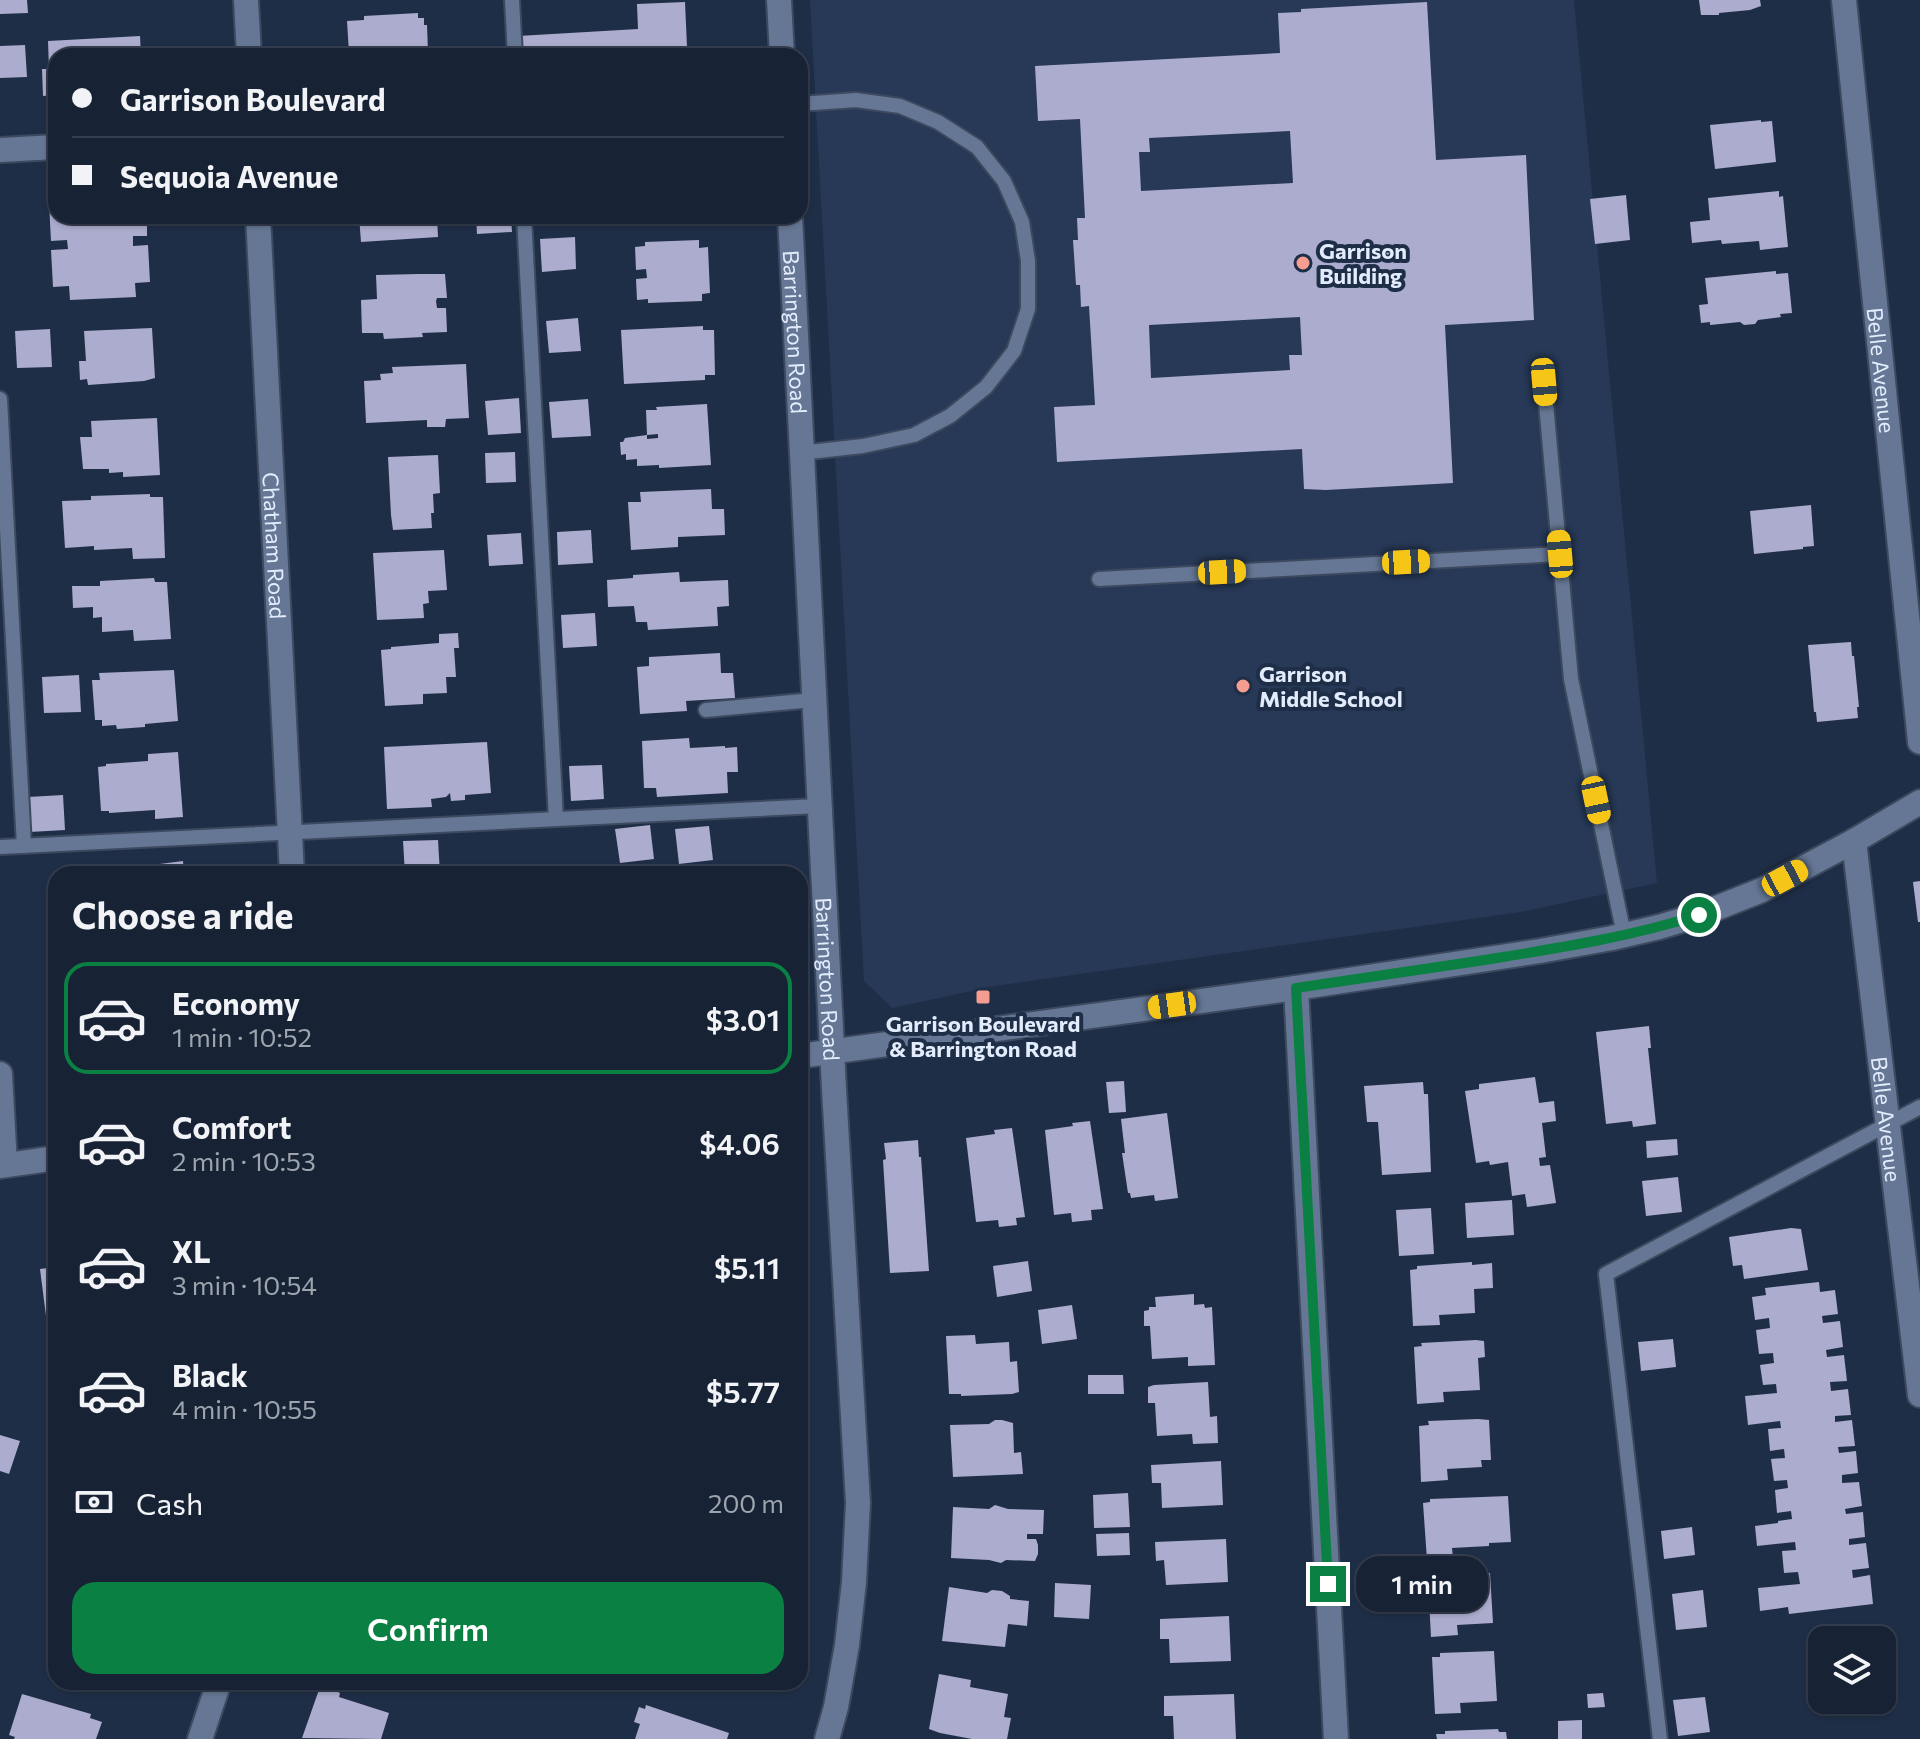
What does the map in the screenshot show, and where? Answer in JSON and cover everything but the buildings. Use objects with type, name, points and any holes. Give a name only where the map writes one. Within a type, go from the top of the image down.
[{"type":"street","points":[[246,0],[249,48]]},
{"type":"street","points":[[779,0],[782,48]]},
{"type":"street","name":"Belle Avenue","points":[[1844,0],[1920,742]]},
{"type":"street","points":[[0,150],[48,147]]},
{"type":"street","name":"Chatham Road","points":[[258,224],[291,866]]},
{"type":"street","name":"Barrington Road","points":[[790,224],[813,700],[858,1503],[847,1645],[827,1739]]},
{"type":"street","points":[[808,1055],[1296,988],[1624,935],[1699,915],[1762,890],[1920,802]]},
{"type":"street","name":"Belle Avenue","points":[[1854,841],[1920,1395]]},
{"type":"street","points":[[1296,988],[1336,1739]]},
{"type":"street","points":[[0,1074],[3,1166],[48,1159]]},
{"type":"street","points":[[200,1739],[216,1690]]},
{"type":"lane","points":[[512,0],[515,48]]},
{"type":"lane","points":[[800,453],[863,446],[914,435],[950,416],[986,387],[1014,351],[1028,309],[1028,261],[1022,222],[1004,181],[977,147],[938,122],[900,106],[856,100],[808,103]]},
{"type":"lane","points":[[524,224],[556,819]]},
{"type":"lane","points":[[1544,382],[1571,679],[1624,935]]},
{"type":"lane","points":[[0,399],[24,846]]},
{"type":"lane","points":[[1099,579],[1560,554]]},
{"type":"lane","points":[[706,710],[813,700]]},
{"type":"lane","points":[[0,847],[819,806]]},
{"type":"lane","points":[[1660,1739],[1606,1274],[1920,1107]]},
{"type":"shaded area","name":"Garrison Middle School","points":[[810,0],[1574,0],[1657,883],[1521,912],[995,986],[892,1008],[864,981]]},
{"type":"place","name":"Garrison Building","points":[[1303,263]]},
{"type":"place","name":"Garrison Middle School","points":[[1243,686]]},
{"type":"place","name":"Garrison Boulevard & Barrington Road","points":[[983,997]]},
{"type":"route","points":[[1328,1584],[1296,988],[1612,938],[1699,915]]}]
